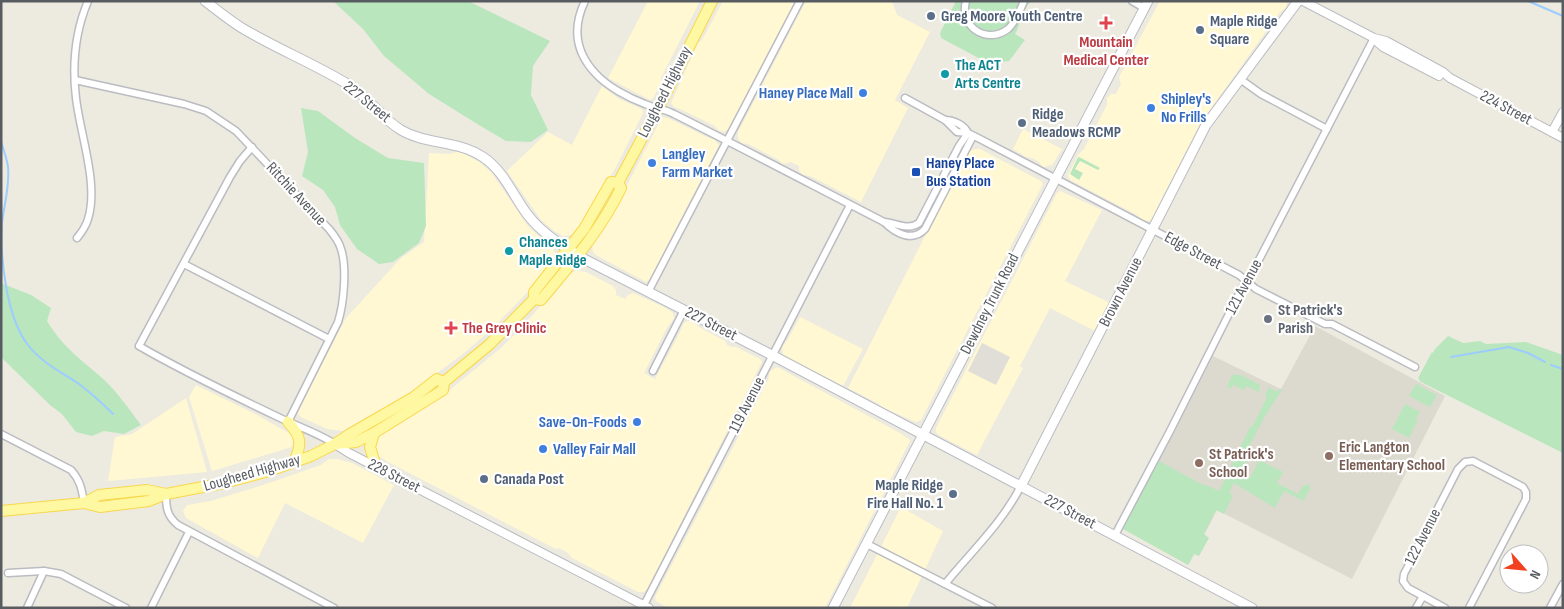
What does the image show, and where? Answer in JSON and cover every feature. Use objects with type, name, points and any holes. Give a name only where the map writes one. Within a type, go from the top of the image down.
[{"type":"main road","name":"227 Street","points":[[205,1],[241,27],[350,86],[399,129],[411,136],[467,148],[486,159],[500,172],[531,219],[547,235],[573,252],[1252,608]]},
{"type":"main road","name":"Lougheed Highway","points":[[335,444],[356,442],[374,433],[443,390],[444,382],[490,344],[534,299],[541,300],[573,252],[593,234],[619,192],[621,188],[618,182],[712,1]]},
{"type":"main road","name":"Brown Avenue","points":[[1021,486],[1206,125],[1298,1]]},
{"type":"main road","name":"Dewdney Trunk Road","points":[[834,608],[1146,5]]},
{"type":"main road","name":"Lougheed Highway","points":[[1,511],[84,503],[100,507],[132,504],[149,501],[166,494],[224,483],[269,471],[311,456],[335,444],[403,404],[437,379],[444,382]]},
{"type":"main road","points":[[288,422],[296,431],[300,442],[294,462]]},
{"type":"main road","points":[[374,433],[370,447],[376,467]]},
{"type":"street","points":[[77,238],[88,221],[91,192],[75,97],[74,58],[76,41],[88,1]]},
{"type":"street","points":[[586,1],[579,14],[576,28],[584,56],[596,75],[605,82],[629,96],[671,112],[884,222],[905,236],[918,235],[925,229],[970,135]]},
{"type":"street","points":[[648,292],[800,1]]},
{"type":"street","points":[[966,1],[965,11],[970,25],[978,33],[988,36],[1001,33],[1010,27],[1024,1]]},
{"type":"street","points":[[1132,1],[1146,5]]},
{"type":"street","name":"224 Street","points":[[1303,1],[1374,38],[1386,41],[1443,72],[1450,78],[1563,138]]},
{"type":"street","name":"121 Avenue","points":[[1115,535],[1242,288],[1248,281],[1374,38]]},
{"type":"street","points":[[1240,79],[1260,94],[1327,129]]},
{"type":"street","name":"Ritchie Avenue","points":[[75,80],[199,109],[231,127],[338,240],[343,256],[344,276],[340,314],[288,422]]},
{"type":"street","name":"Edge Street","points":[[905,98],[945,120],[950,120],[965,128],[970,135],[1248,281],[1256,289],[1310,318],[1325,324],[1332,324],[1415,368]]},
{"type":"street","points":[[1552,132],[1563,112]]},
{"type":"street","points":[[884,222],[896,223],[907,227],[914,226],[919,222],[959,146],[970,135]]},
{"type":"street","points":[[252,147],[235,168],[184,264],[329,339]]},
{"type":"street","name":"119 Avenue","points":[[647,606],[850,205]]},
{"type":"street","name":"228 Street","points":[[184,264],[139,346],[177,368],[288,422],[316,432],[349,453],[647,606]]},
{"type":"street","points":[[653,371],[684,310]]},
{"type":"street","points":[[1,434],[71,470],[78,477],[82,487],[84,503]]},
{"type":"street","name":"122 Avenue","points":[[1445,608],[1408,588],[1403,581],[1404,574],[1458,469],[1465,462],[1473,461],[1522,487],[1526,492],[1526,499],[1469,608]]},
{"type":"street","name":"Brown Avenue","points":[[945,584],[997,523],[1021,486]]},
{"type":"street","points":[[166,494],[166,506],[169,517],[178,525],[334,608]]},
{"type":"street","points":[[151,608],[189,532]]},
{"type":"street","points":[[866,544],[992,608]]},
{"type":"street","points":[[8,573],[44,571],[60,574],[126,608]]},
{"type":"street","points":[[27,608],[44,571]]},
{"type":"street","points":[[1550,608],[1563,584]]},
{"type":"street","points":[[1416,608],[1423,596]]},
{"type":"shaded area","points":[[648,1],[700,1],[661,78],[662,82],[650,100],[608,78]]},
{"type":"shaded area","points":[[723,1],[795,1],[729,129],[723,132],[715,126],[674,107],[671,103],[698,43],[702,40]]},
{"type":"shaded area","points":[[806,1],[892,1],[897,15],[930,32],[895,100],[908,108],[861,202],[810,176],[803,175],[799,171],[799,166],[791,162],[783,164],[748,144],[742,143],[738,139],[738,132]]},
{"type":"shaded area","name":"Maple Ridge Square","points":[[1160,1],[1286,1],[1287,5],[1201,122],[1157,208],[1158,213],[1153,220],[1145,221],[1070,180],[1068,175],[1107,105],[1107,98],[1111,94],[1116,94],[1121,84],[1119,77]]},
{"type":"shaded area","points":[[602,86],[619,99],[642,109],[643,113],[616,167],[578,229],[571,235],[563,236],[541,220],[507,171],[548,132],[572,145]]},
{"type":"shaded area","points":[[662,117],[714,139],[719,145],[650,279],[646,282],[596,255],[593,252],[592,245],[621,197]]},
{"type":"shaded area","points":[[1023,129],[1062,149],[1052,165],[1043,167],[1038,161],[1026,157],[1013,149]]},
{"type":"shaded area","points":[[975,149],[980,149],[1041,181],[1043,184],[921,420],[916,422],[881,407],[879,404],[848,388],[966,155]]},
{"type":"shaded area","points":[[459,151],[479,162],[491,172],[528,226],[554,250],[556,258],[539,280],[494,327],[463,354],[404,397],[343,431],[327,429],[301,417],[298,414],[299,409],[346,318],[401,258],[424,242],[429,153],[450,154]]},
{"type":"shaded area","points":[[1060,191],[1102,210],[1065,281],[1110,303],[1095,331],[1050,308],[1020,366],[1023,368],[977,455],[940,436],[936,432],[936,428],[1057,193]]},
{"type":"shaded area","points":[[577,270],[586,272],[613,286],[616,290],[616,295],[625,299],[633,293],[673,313],[674,319],[668,326],[644,373],[655,379],[683,324],[687,321],[692,321],[699,327],[725,341],[727,345],[736,347],[760,359],[762,362],[648,588],[644,592],[638,592],[572,558],[568,553],[559,548],[556,549],[550,546],[388,462],[379,456],[375,449],[377,439],[384,432],[446,393],[501,348],[567,276]]},
{"type":"shaded area","points":[[800,317],[863,349],[843,386],[783,355],[782,347]]},
{"type":"shaded area","name":"Eric Langton Elementary School","points":[[1315,326],[1445,396],[1352,579],[1217,510],[1189,564],[1124,529],[1213,356],[1281,389]]},
{"type":"shaded area","points":[[982,343],[1010,357],[996,385],[968,371]]},
{"type":"shaded area","points":[[777,367],[898,432],[910,441],[825,608],[668,608],[656,601],[655,597],[768,380],[770,371]]},
{"type":"shaded area","points":[[196,385],[257,415],[294,436],[292,447],[212,471],[189,397]]},
{"type":"shaded area","points":[[186,398],[207,472],[108,481],[115,437],[132,434]]},
{"type":"shaded area","points":[[329,459],[352,463],[394,485],[363,543],[285,503],[258,558],[186,518],[183,511],[187,505],[211,501],[263,485],[321,465]]},
{"type":"shaded area","points":[[901,507],[943,531],[907,608],[850,608]]},
{"type":"green space","points":[[333,1],[468,1],[550,41],[533,66],[531,95],[548,130],[531,142],[506,141],[474,122],[429,94],[384,56],[363,29]]},
{"type":"green space","points":[[956,1],[1031,1],[1025,9],[1015,34],[1025,40],[1009,61],[988,63],[941,38],[940,33]]},
{"type":"green space","points":[[301,108],[318,111],[355,138],[388,158],[424,163],[426,226],[419,243],[393,262],[379,264],[357,249],[340,225],[335,207],[323,190],[302,176],[308,152]]},
{"type":"green space","points":[[1078,157],[1100,168],[1098,170],[1080,161],[1075,169],[1083,173],[1079,180],[1070,174]]},
{"type":"green space","points":[[1,283],[31,295],[51,308],[47,321],[59,338],[112,388],[141,425],[124,434],[104,431],[92,436],[76,432],[62,414],[50,405],[1,357]]},
{"type":"green space","points":[[1448,336],[1463,343],[1480,341],[1486,344],[1526,342],[1563,355],[1563,453],[1419,381],[1418,378],[1432,352]]},
{"type":"green space","points":[[1232,375],[1241,375],[1260,385],[1259,392],[1246,386],[1244,390],[1233,385],[1231,389],[1227,387]]},
{"type":"green space","points":[[1416,384],[1437,395],[1430,407],[1409,396]]},
{"type":"green space","points":[[1269,387],[1277,392],[1279,389],[1282,390],[1265,416],[1246,452],[1248,458],[1243,470],[1249,473],[1248,477],[1250,478],[1259,460],[1283,472],[1277,483],[1298,494],[1302,487],[1309,484],[1310,489],[1303,501],[1284,491],[1275,508],[1234,483],[1229,493],[1233,496],[1224,514],[1216,510],[1204,534],[1209,538],[1199,556],[1194,554],[1188,565],[1123,529],[1167,441],[1169,442],[1159,461],[1203,485],[1219,491],[1267,397],[1265,395]]},
{"type":"green space","points":[[1405,404],[1420,412],[1409,438],[1392,429]]},
{"type":"waterway","points":[[1528,1],[1563,16]]},
{"type":"waterway","points":[[1,141],[8,167],[8,188],[2,223],[2,252],[6,286],[14,319],[20,333],[39,357],[83,387],[113,414]]},
{"type":"waterway","points":[[1451,357],[1509,347],[1528,353],[1545,362]]},
{"type":"waterway","points":[[1551,365],[1563,369]]},
{"type":"place","name":"Greg Moore Youth Centre","points":[[931,16]]},
{"type":"place","name":"Mountain Medical Center","points":[[1106,23]]},
{"type":"place","name":"Maple Ridge Square","points":[[1200,30]]},
{"type":"place","name":"The ACT Arts Centre","points":[[945,74]]},
{"type":"place","name":"Haney Place Mall","points":[[863,93]]},
{"type":"place","name":"Shipley's No Frills","points":[[1151,108]]},
{"type":"place","name":"Ridge Meadows RCMP","points":[[1022,123]]},
{"type":"place","name":"Langley Farm Market","points":[[652,163]]},
{"type":"place","name":"Haney Place Bus Station","points":[[916,172]]},
{"type":"place","name":"Chances Maple Ridge","points":[[509,251]]},
{"type":"place","name":"St Patrick's Parish","points":[[1268,319]]},
{"type":"place","name":"The Grey Clinic","points":[[451,328]]},
{"type":"place","name":"Save-On-Foods","points":[[637,422]]},
{"type":"place","name":"Valley Fair Mall","points":[[543,449]]},
{"type":"place","name":"Eric Langton Elementary School","points":[[1329,456]]},
{"type":"place","name":"St Patrick's School","points":[[1199,463]]},
{"type":"place","name":"Canada Post","points":[[484,479]]},
{"type":"place","name":"Maple Ridge Fire Hall No. 1","points":[[953,494]]}]
